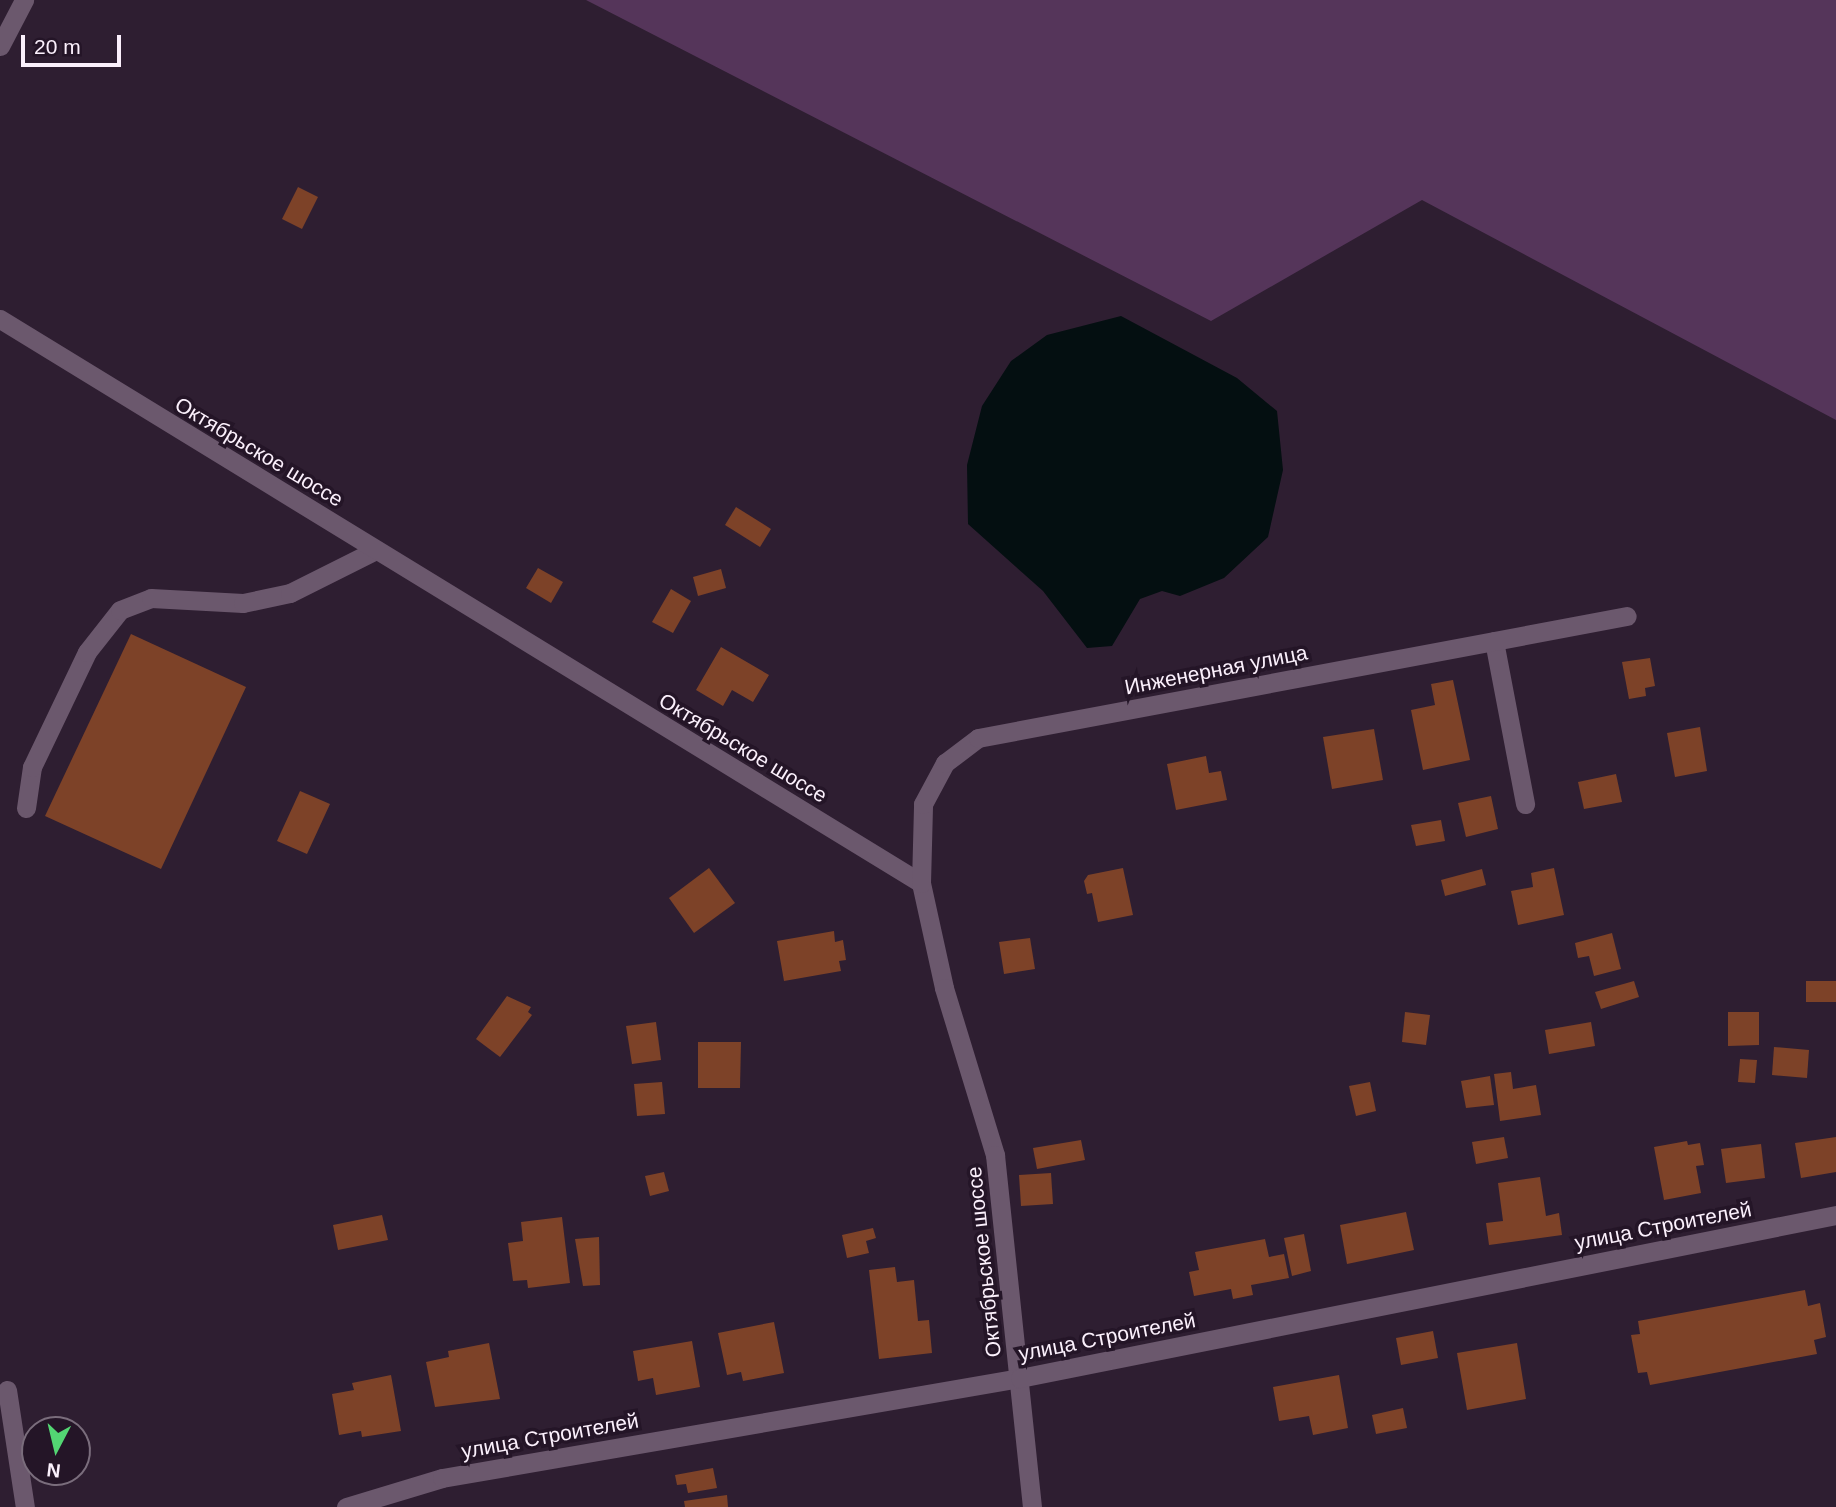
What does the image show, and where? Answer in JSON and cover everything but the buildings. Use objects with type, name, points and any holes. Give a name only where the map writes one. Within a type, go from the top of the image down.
[{"type":"street","points":[[0,46],[24,0]]},
{"type":"street","name":"Октябрьское шоссе","points":[[0,319],[921,883],[944,988],[995,1155],[1032,1507]]},
{"type":"street","points":[[26,808],[32,767],[87,652],[120,610],[150,598],[243,604],[290,593],[376,550]]},
{"type":"street","name":"Инженерная улица","points":[[921,883],[923,804],[944,763],[978,738],[1627,616]]},
{"type":"street","points":[[1494,641],[1525,804]]},
{"type":"street","name":"улица Строителей","points":[[346,1507],[442,1478],[1020,1378],[1836,1215]]},
{"type":"street","points":[[7,1390],[25,1507]]},
{"type":"shaded area","points":[[586,0],[1836,0],[1836,420],[1422,200],[1211,321]]},
{"type":"shaded area","points":[[1121,316],[1237,378],[1277,411],[1283,470],[1268,537],[1224,578],[1180,596],[1162,591],[1140,599],[1112,646],[1087,648],[1043,591],[968,524],[967,465],[982,406],[1011,361],[1047,335]]}]
